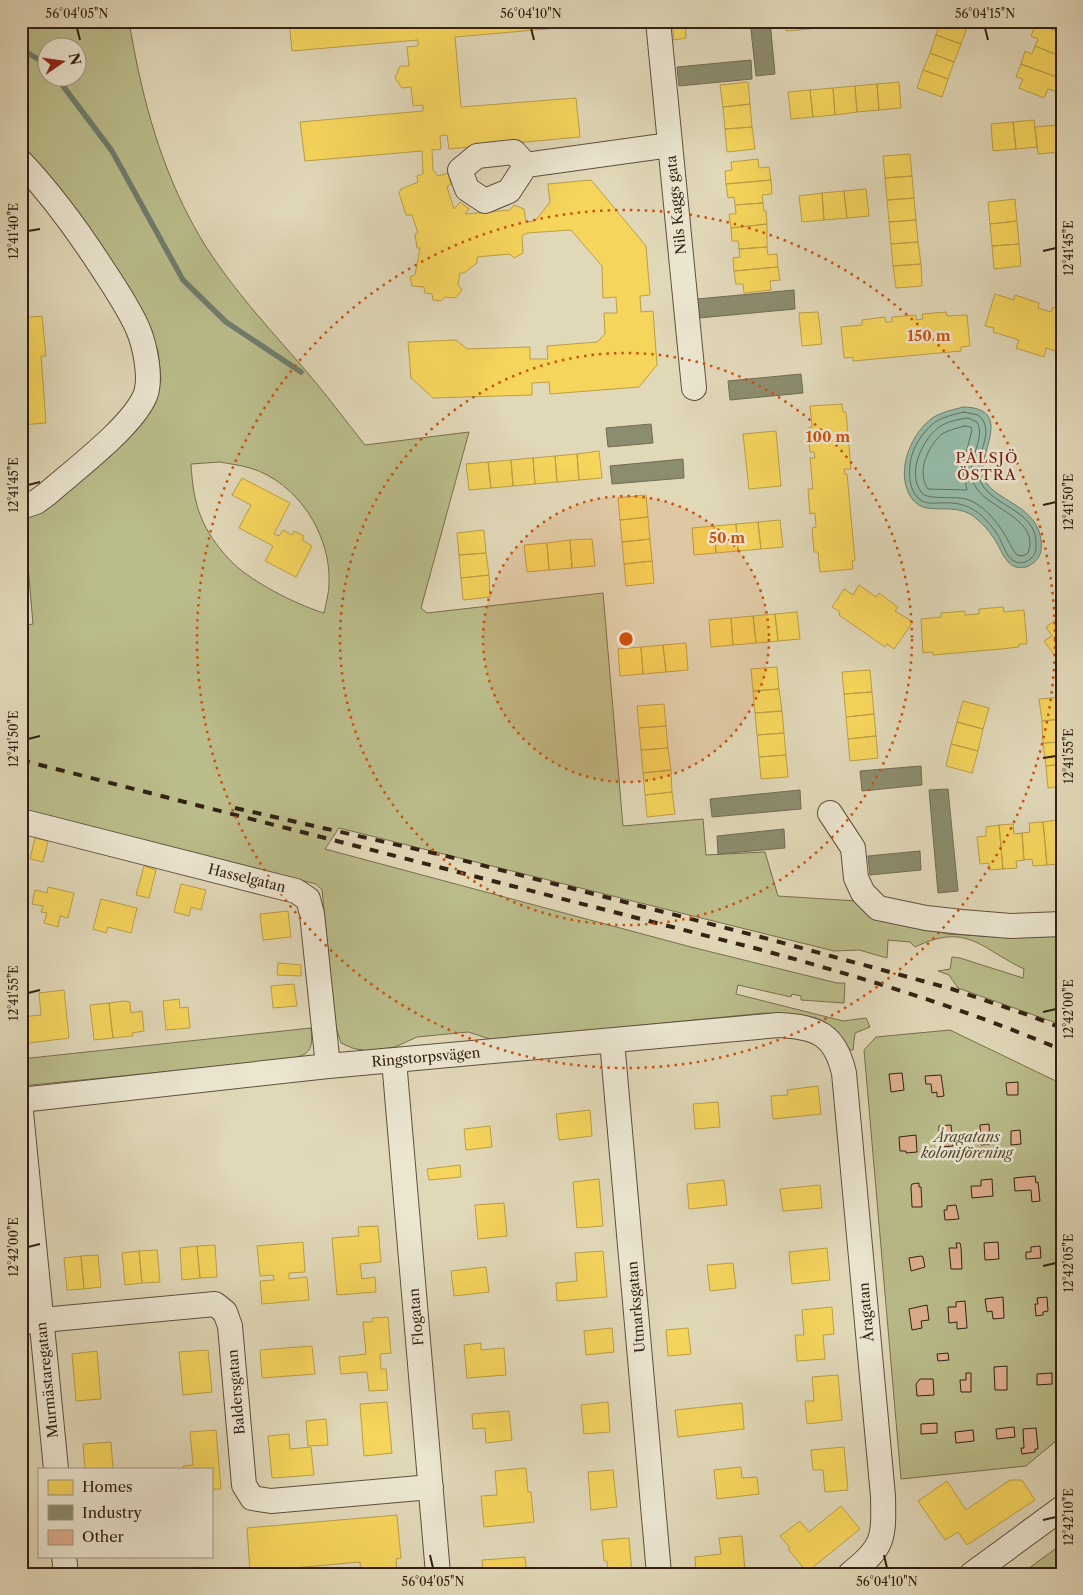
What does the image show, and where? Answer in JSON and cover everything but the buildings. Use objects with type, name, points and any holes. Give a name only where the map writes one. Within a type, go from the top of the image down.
[{"type":"street","name":"Nils Kaggs gata","points":[[658,21],[694,388]]},
{"type":"street","points":[[526,165],[670,145]]},
{"type":"street","points":[[21,162],[63,210],[126,307],[143,342],[148,376],[146,395],[135,413],[117,432],[47,494],[36,502],[21,507]]},
{"type":"street","points":[[830,813],[853,848],[856,878],[863,893],[878,908],[926,918],[962,922],[1011,926],[1062,924]]},
{"type":"street","name":"Hasselgatan","points":[[21,820],[296,891],[308,899],[312,914],[328,1066]]},
{"type":"street","name":"Ringstorpsvägen","points":[[21,1100],[328,1066],[779,1026],[796,1026],[813,1030],[829,1040]]},
{"type":"street","name":"Åragatan","points":[[829,1040],[838,1052],[844,1074],[883,1496],[883,1528],[880,1542],[875,1551],[850,1574]]},
{"type":"street","name":"Utmarksgatan","points":[[612,1041],[659,1574]]},
{"type":"street","name":"Flogatan","points":[[394,1060],[438,1574]]},
{"type":"street","name":"Murmästaregatan","points":[[21,1112],[31,1321],[56,1468]]},
{"type":"street","name":"Baldersgatan","points":[[31,1321],[215,1304],[225,1312],[230,1326],[244,1485],[252,1498],[271,1501],[431,1487]]},
{"type":"street","points":[[972,1574],[1062,1508]]},
{"type":"street","points":[[997,1574],[1062,1529]]},
{"type":"street","points":[[64,1558],[66,1574]]},
{"type":"green space","points":[[21,21],[129,21],[151,121],[178,194],[189,217],[214,258],[258,316],[365,445],[469,432],[421,608],[427,613],[603,593],[623,826],[703,819],[706,855],[765,852],[778,896],[857,901],[917,927],[948,934],[997,937],[1062,935],[1062,1025],[958,988],[949,975],[938,971],[950,969],[952,957],[1023,978],[1024,969],[984,946],[961,937],[933,940],[915,947],[910,942],[888,940],[887,958],[859,950],[834,951],[339,828],[325,849],[691,947],[837,983],[845,983],[844,1003],[801,1000],[801,996],[792,994],[791,997],[738,985],[736,994],[843,1021],[866,1018],[870,1027],[855,1033],[853,1050],[850,1050],[832,1028],[814,1018],[792,1014],[765,1013],[493,1040],[468,1032],[417,1037],[395,1047],[367,1051],[352,1048],[341,1043],[336,1027],[322,890],[316,884],[21,809],[21,626],[33,624],[24,519],[54,502],[83,479],[133,431],[155,403],[161,379],[158,351],[147,324],[44,173],[21,150]],"holes":[[[220,462],[246,467],[267,475],[282,485],[308,512],[324,546],[328,565],[329,587],[324,613],[287,598],[247,575],[220,549],[203,523],[197,504],[191,464]]]},
{"type":"green space","points":[[311,1028],[310,1049],[303,1055],[283,1060],[21,1086],[21,1059]]},
{"type":"green space","name":"Åragatans koloniförening","points":[[950,1030],[1062,1084],[1062,1436],[1026,1466],[901,1479],[864,1050],[876,1037]]},
{"type":"green space","points":[[1062,1544],[1062,1574],[1021,1574]]},
{"type":"water","points":[[963,407],[978,409],[987,415],[991,423],[991,433],[983,466],[983,475],[986,483],[1025,512],[1033,520],[1040,534],[1040,554],[1036,561],[1026,567],[1019,568],[1009,563],[988,530],[970,514],[952,509],[926,508],[913,500],[907,490],[905,468],[907,457],[916,435],[931,419]]},
{"type":"waterway","points":[[21,49],[38,59]]},
{"type":"waterway","points":[[65,88],[112,151],[183,280],[226,322],[301,372]]},
{"type":"railway","points":[[21,760],[758,949],[873,982],[949,1007],[1062,1050]]},
{"type":"railway","points":[[235,808],[442,855],[761,937],[952,989],[1062,1028]]},
{"type":"district","name":"PÅLSJÖ ÖSTRA","points":[[987,466]]}]
